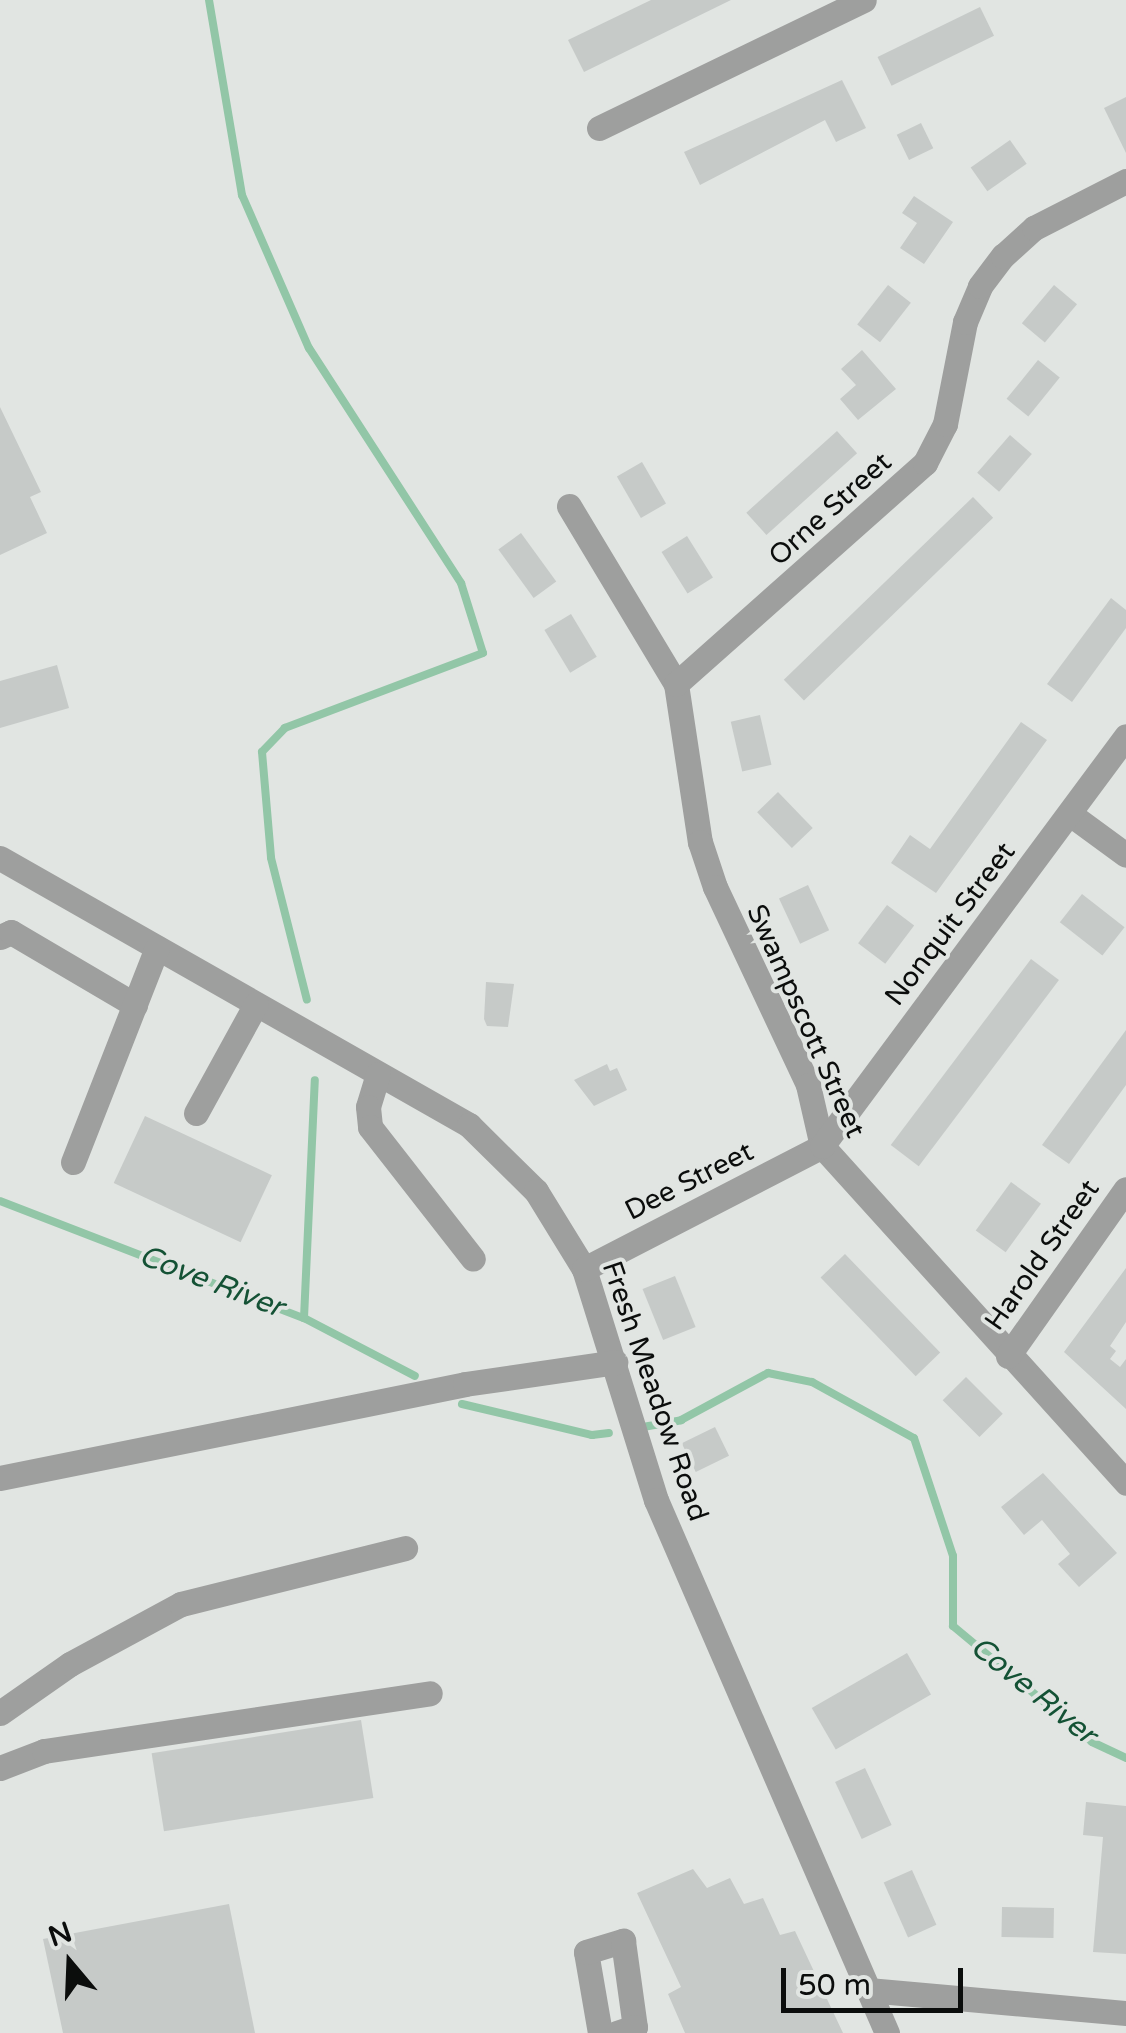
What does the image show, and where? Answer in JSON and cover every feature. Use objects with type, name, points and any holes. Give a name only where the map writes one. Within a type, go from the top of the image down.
[{"type":"street","points":[[599,128],[864,0]]},
{"type":"street","name":"Orne Street","points":[[676,684],[924,463],[945,424],[964,322],[980,286],[1003,256],[1034,228],[1126,181]]},
{"type":"street","name":"Swampscott Street","points":[[569,506],[676,684],[700,842],[715,887],[808,1086],[822,1146],[1126,1483]]},
{"type":"street","name":"Nonquit Street","points":[[822,1146],[1126,736]]},
{"type":"street","points":[[1070,814],[1126,854]]},
{"type":"street","name":"Fresh Meadow Road","points":[[0,858],[469,1125],[536,1190],[584,1269],[656,1500],[887,2033]]},
{"type":"street","points":[[0,937],[10,932],[135,1005]]},
{"type":"street","points":[[73,1162],[157,948]]},
{"type":"street","points":[[196,1113],[256,1004]]},
{"type":"street","points":[[378,1074],[368,1108],[370,1127],[472,1258]]},
{"type":"street","name":"Dee Street","points":[[584,1269],[822,1146]]},
{"type":"street","name":"Harold Street","points":[[1008,1356],[1126,1189]]},
{"type":"street","points":[[0,1478],[465,1384],[615,1362]]},
{"type":"street","points":[[0,1713],[70,1664],[180,1604],[405,1548]]},
{"type":"street","points":[[0,1768],[44,1750],[430,1692]]},
{"type":"street","points":[[600,2033],[586,1952],[622,1941],[635,2028],[617,2033]]},
{"type":"street","points":[[868,1990],[1126,2013]]},
{"type":"building","points":[[651,0],[731,0],[584,72],[568,40]]},
{"type":"building","points":[[980,7],[994,36],[892,86],[878,57]]},
{"type":"building","points":[[842,80],[866,128],[836,142],[825,120],[700,185],[684,152]]},
{"type":"building","points":[[1126,97],[1126,153],[1104,108]]},
{"type":"building","points":[[921,123],[933,148],[909,160],[897,135]]},
{"type":"building","points":[[1010,140],[1027,164],[987,191],[971,168]]},
{"type":"building","points":[[914,196],[953,222],[924,264],[900,248],[917,223],[902,213]]},
{"type":"building","points":[[888,285],[911,303],[880,342],[857,324]]},
{"type":"building","points":[[1054,285],[1077,304],[1045,343],[1022,323]]},
{"type":"building","points":[[862,350],[896,389],[858,420],[840,399],[856,385],[841,369]]},
{"type":"building","points":[[1038,360],[1060,378],[1028,416],[1007,399]]},
{"type":"building","points":[[0,407],[41,492],[30,497],[47,533],[0,555]]},
{"type":"building","points":[[837,431],[857,453],[766,535],[746,513]]},
{"type":"building","points":[[1010,435],[1032,454],[999,492],[977,473]]},
{"type":"building","points":[[642,462],[666,504],[641,518],[617,477]]},
{"type":"building","points":[[973,497],[993,518],[804,701],[784,680]]},
{"type":"building","points":[[521,533],[556,582],[534,598],[498,549]]},
{"type":"building","points":[[687,536],[713,578],[688,593],[662,552]]},
{"type":"building","points":[[1111,598],[1126,610],[1126,628],[1072,702],[1047,684]]},
{"type":"building","points":[[571,614],[597,657],[570,673],[544,630]]},
{"type":"building","points":[[57,665],[69,708],[0,728],[0,681]]},
{"type":"building","points":[[760,715],[771,765],[742,771],[731,722]]},
{"type":"building","points":[[1021,722],[1047,740],[936,893],[891,863],[910,835],[930,849]]},
{"type":"building","points":[[778,792],[813,828],[792,848],[757,812]]},
{"type":"building","points":[[808,885],[829,930],[800,944],[779,899]]},
{"type":"building","points":[[1082,894],[1125,927],[1102,956],[1060,922]]},
{"type":"building","points":[[887,905],[914,925],[885,964],[858,943]]},
{"type":"building","points":[[1031,959],[1059,980],[919,1166],[891,1145]]},
{"type":"building","points":[[486,982],[514,984],[508,1027],[487,1026]]},
{"type":"building","points":[[1126,1030],[1126,1085],[1069,1164],[1042,1145]]},
{"type":"building","points":[[607,1064],[610,1071],[617,1068],[627,1090],[594,1106],[574,1080]]},
{"type":"building","points":[[145,1116],[272,1175],[241,1242],[114,1183]]},
{"type":"building","points":[[1011,1182],[1041,1204],[1006,1252],[976,1231]]},
{"type":"building","points":[[845,1254],[940,1353],[916,1376],[821,1278]]},
{"type":"building","points":[[1126,1268],[1126,1322],[1110,1346],[1116,1351],[1110,1359],[1120,1367],[1126,1359],[1126,1409],[1064,1352]]},
{"type":"building","points":[[675,1276],[696,1327],[663,1340],[643,1289]]},
{"type":"building","points":[[966,1377],[1003,1414],[979,1437],[943,1400]]},
{"type":"building","points":[[715,1427],[729,1456],[696,1472],[682,1443]]},
{"type":"building","points":[[1043,1473],[1117,1553],[1079,1587],[1058,1564],[1070,1554],[1042,1520],[1024,1535],[1001,1507]]},
{"type":"building","points":[[907,1653],[931,1695],[836,1750],[812,1708]]},
{"type":"building","points":[[361,1720],[373,1798],[164,1831],[152,1753]]},
{"type":"building","points":[[865,1768],[892,1825],[862,1839],[835,1782]]},
{"type":"building","points":[[1086,1802],[1126,1806],[1126,1954],[1093,1952],[1103,1837],[1083,1835]]},
{"type":"building","points":[[693,1869],[707,1888],[730,1878],[744,1904],[763,1898],[780,1935],[795,1931],[843,2033],[685,2033],[668,1994],[681,1987],[637,1893]]},
{"type":"building","points":[[912,1870],[936,1925],[908,1937],[884,1883]]},
{"type":"building","points":[[229,1904],[255,2033],[63,2033],[43,1939]]},
{"type":"building","points":[[1002,1907],[1054,1908],[1053,1938],[1001,1937]]},
{"type":"waterway","points":[[209,0],[242,195],[309,348],[461,583],[483,653],[285,728],[262,752],[271,858],[307,1000]]},
{"type":"waterway","points":[[304,1318],[315,1080]]},
{"type":"waterway","name":"Cove River","points":[[0,1201],[304,1318],[415,1376]]},
{"type":"waterway","name":"Cove River","points":[[643,1427],[681,1420],[768,1373],[812,1382],[914,1438],[953,1556],[953,1626],[1092,1742],[1126,1758]]},
{"type":"waterway","name":"Cove River","points":[[462,1404],[592,1435],[609,1433]]}]
